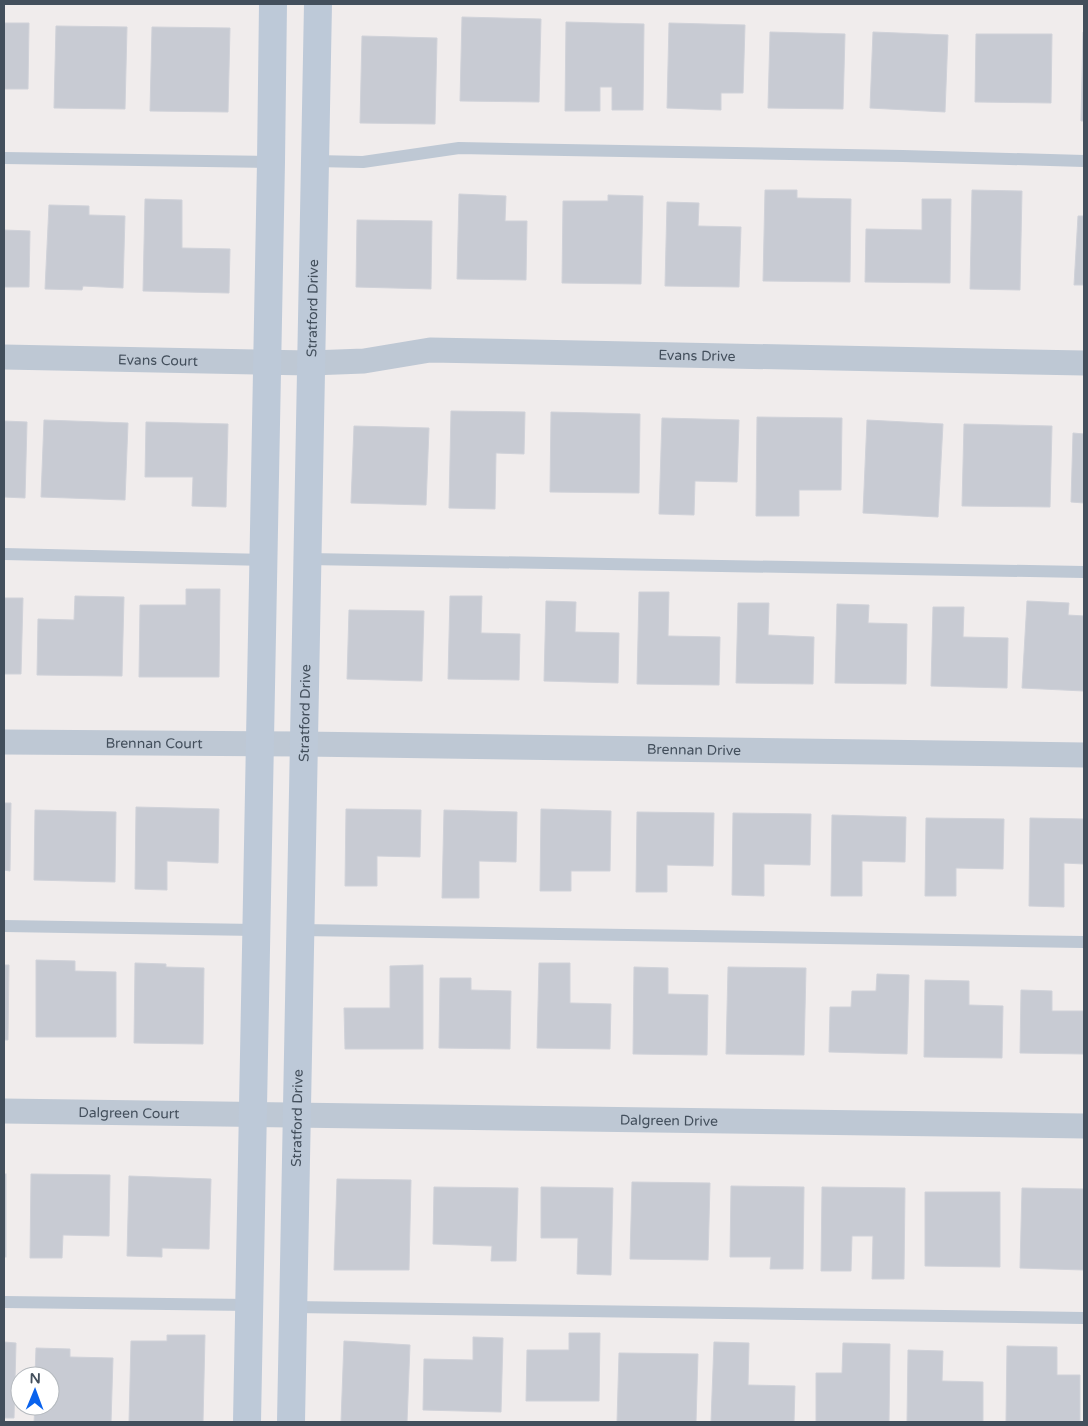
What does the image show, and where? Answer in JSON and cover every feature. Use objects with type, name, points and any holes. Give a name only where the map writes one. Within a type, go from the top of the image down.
[{"type":"street","points":[[247,1422],[273,4]]},
{"type":"street","name":"Stratford Drive","points":[[291,1422],[318,4]]},
{"type":"street","name":"Evans Drive","points":[[311,363],[364,361],[430,350],[1084,363]]},
{"type":"street","name":"Evans Court","points":[[4,357],[311,363]]},
{"type":"street","name":"Brennan Court","points":[[4,742],[304,744]]},
{"type":"street","name":"Brennan Drive","points":[[304,744],[1084,755]]},
{"type":"street","name":"Dalgreen Court","points":[[4,1112],[253,1116]]},
{"type":"street","name":"Dalgreen Drive","points":[[253,1116],[1084,1126]]},
{"type":"lane","points":[[315,161],[364,162],[459,148],[1084,161]]},
{"type":"lane","points":[[4,158],[271,162]]},
{"type":"lane","points":[[4,554],[264,560]]},
{"type":"lane","points":[[308,559],[1084,572]]},
{"type":"lane","points":[[4,926],[257,930]]},
{"type":"lane","points":[[301,930],[1084,942]]},
{"type":"lane","points":[[4,1302],[250,1306]]},
{"type":"lane","points":[[294,1307],[1084,1318]]},
{"type":"building","points":[[462,17],[541,19],[539,102],[460,101]]},
{"type":"building","points":[[566,22],[644,24],[643,110],[612,110],[612,87],[600,87],[600,111],[565,111]]},
{"type":"building","points":[[4,23],[29,23],[28,89],[4,89]]},
{"type":"building","points":[[669,23],[745,25],[743,93],[721,93],[721,110],[667,108]]},
{"type":"building","points":[[56,26],[127,27],[125,109],[54,108]]},
{"type":"building","points":[[152,27],[230,28],[228,112],[150,111]]},
{"type":"building","points":[[770,32],[845,34],[843,109],[768,108]]},
{"type":"building","points":[[873,32],[948,35],[945,112],[870,108]]},
{"type":"building","points":[[1083,32],[1084,121],[1081,121]]},
{"type":"building","points":[[976,34],[1052,34],[1051,103],[975,102]]},
{"type":"building","points":[[362,36],[437,38],[435,124],[360,123]]},
{"type":"building","points":[[765,190],[797,190],[797,198],[851,199],[850,282],[763,281]]},
{"type":"building","points":[[972,190],[1022,191],[1020,290],[970,289]]},
{"type":"building","points":[[459,194],[506,196],[505,221],[527,221],[526,280],[457,279]]},
{"type":"building","points":[[608,195],[643,196],[641,284],[562,283],[563,201],[608,201]]},
{"type":"building","points":[[145,199],[182,200],[182,248],[230,249],[229,293],[143,291]]},
{"type":"building","points":[[922,199],[951,199],[950,283],[865,282],[866,229],[922,230]]},
{"type":"building","points":[[667,202],[699,203],[698,226],[741,227],[739,287],[665,286]]},
{"type":"building","points":[[49,205],[89,206],[89,215],[125,216],[123,288],[83,286],[82,290],[45,289]]},
{"type":"building","points":[[1078,216],[1084,216],[1084,285],[1074,285]]},
{"type":"building","points":[[357,220],[432,221],[431,289],[356,287]]},
{"type":"building","points":[[4,230],[30,231],[29,287],[4,287]]},
{"type":"building","points":[[451,411],[525,412],[524,454],[496,453],[495,509],[449,508]]},
{"type":"building","points":[[551,412],[640,414],[639,493],[550,492]]},
{"type":"building","points":[[757,417],[842,418],[841,490],[799,490],[799,516],[756,516]]},
{"type":"building","points":[[662,418],[739,420],[737,482],[695,481],[694,515],[659,514]]},
{"type":"building","points":[[44,420],[128,423],[125,500],[41,497]]},
{"type":"building","points":[[867,420],[943,424],[938,517],[863,513]]},
{"type":"building","points":[[4,421],[27,422],[25,498],[4,497]]},
{"type":"building","points":[[146,422],[228,424],[226,507],[192,506],[193,477],[145,477]]},
{"type":"building","points":[[964,424],[1052,426],[1050,507],[962,506]]},
{"type":"building","points":[[354,426],[429,428],[426,505],[351,503]]},
{"type":"building","points":[[1073,433],[1084,434],[1084,503],[1071,502]]},
{"type":"building","points":[[186,589],[220,589],[219,677],[139,677],[140,605],[186,605]]},
{"type":"building","points":[[639,592],[669,592],[668,636],[720,637],[719,685],[637,684]]},
{"type":"building","points":[[75,596],[124,597],[122,676],[37,675],[38,619],[74,620]]},
{"type":"building","points":[[450,596],[482,596],[481,633],[520,634],[519,680],[448,679]]},
{"type":"building","points":[[4,598],[23,598],[21,674],[4,674]]},
{"type":"building","points":[[546,601],[576,602],[575,632],[619,633],[618,683],[544,681]]},
{"type":"building","points":[[1027,601],[1069,603],[1068,615],[1084,616],[1084,691],[1022,688]]},
{"type":"building","points":[[738,603],[769,603],[768,635],[814,637],[813,684],[736,683]]},
{"type":"building","points":[[837,604],[869,605],[868,623],[907,624],[906,684],[835,683]]},
{"type":"building","points":[[933,607],[964,607],[963,637],[1008,638],[1007,688],[931,686]]},
{"type":"building","points":[[349,610],[424,611],[422,681],[347,679]]},
{"type":"building","points":[[4,803],[11,803],[10,871],[4,870]]},
{"type":"building","points":[[136,807],[219,809],[218,863],[167,861],[167,890],[135,889]]},
{"type":"building","points":[[346,809],[421,810],[420,857],[377,856],[377,886],[345,886]]},
{"type":"building","points":[[541,809],[611,811],[610,871],[571,871],[571,891],[540,891]]},
{"type":"building","points":[[35,810],[116,812],[115,882],[34,880]]},
{"type":"building","points":[[444,810],[517,812],[516,862],[479,861],[479,898],[442,898]]},
{"type":"building","points":[[637,812],[714,813],[713,866],[667,865],[667,892],[636,892]]},
{"type":"building","points":[[733,813],[811,814],[810,865],[764,864],[764,896],[732,895]]},
{"type":"building","points":[[832,815],[906,817],[905,862],[862,861],[862,896],[831,896]]},
{"type":"building","points":[[926,818],[1004,819],[1003,869],[956,868],[956,896],[925,896]]},
{"type":"building","points":[[1030,818],[1084,819],[1084,864],[1064,863],[1064,907],[1029,906]]},
{"type":"building","points":[[36,960],[75,961],[75,971],[116,972],[116,1037],[36,1037]]},
{"type":"building","points":[[135,963],[166,964],[166,967],[204,968],[203,1044],[134,1043]]},
{"type":"building","points":[[539,963],[570,963],[570,1003],[611,1004],[610,1049],[537,1048]]},
{"type":"building","points":[[4,965],[9,965],[8,1040],[4,1040]]},
{"type":"building","points":[[423,965],[423,1049],[345,1049],[344,1008],[390,1008],[390,966]]},
{"type":"building","points":[[634,967],[668,968],[668,994],[708,995],[707,1055],[633,1054]]},
{"type":"building","points":[[728,967],[806,968],[804,1055],[726,1054]]},
{"type":"building","points":[[877,974],[909,975],[907,1054],[829,1052],[830,1007],[851,1007],[852,991],[876,991]]},
{"type":"building","points":[[440,978],[471,978],[471,990],[511,991],[510,1049],[439,1048]]},
{"type":"building","points":[[925,980],[969,981],[969,1005],[1003,1006],[1002,1058],[924,1057]]},
{"type":"building","points":[[1021,990],[1052,991],[1052,1011],[1084,1011],[1084,1054],[1020,1053]]},
{"type":"building","points":[[4,1174],[6,1174],[6,1257],[4,1257]]},
{"type":"building","points":[[31,1174],[110,1175],[109,1236],[63,1235],[62,1258],[30,1258]]},
{"type":"building","points":[[129,1176],[211,1179],[209,1249],[162,1248],[162,1257],[127,1256]]},
{"type":"building","points":[[337,1179],[411,1180],[409,1270],[334,1270]]},
{"type":"building","points":[[632,1182],[710,1183],[708,1260],[630,1259]]},
{"type":"building","points":[[731,1186],[804,1187],[803,1269],[770,1269],[771,1257],[730,1257]]},
{"type":"building","points":[[434,1187],[518,1188],[516,1261],[491,1261],[492,1246],[433,1244]]},
{"type":"building","points":[[541,1187],[613,1188],[611,1275],[577,1274],[578,1238],[541,1238]]},
{"type":"building","points":[[822,1187],[905,1188],[904,1279],[872,1279],[873,1236],[852,1236],[851,1271],[821,1271]]},
{"type":"building","points":[[1022,1188],[1084,1189],[1084,1270],[1020,1268]]},
{"type":"building","points":[[925,1192],[1000,1192],[1000,1267],[925,1266]]},
{"type":"building","points":[[569,1333],[600,1333],[599,1401],[526,1401],[527,1350],[569,1350]]},
{"type":"building","points":[[167,1335],[205,1335],[203,1422],[129,1422],[131,1341],[167,1341]]},
{"type":"building","points":[[473,1337],[503,1338],[501,1412],[423,1410],[424,1359],[473,1360]]},
{"type":"building","points":[[344,1341],[410,1345],[407,1422],[341,1422]]},
{"type":"building","points":[[4,1342],[16,1343],[15,1366],[10,1366],[10,1416],[14,1416],[14,1418],[4,1418]]},
{"type":"building","points":[[714,1342],[749,1343],[748,1385],[795,1386],[794,1422],[711,1422]]},
{"type":"building","points":[[843,1343],[890,1344],[889,1422],[816,1422],[816,1373],[842,1373]]},
{"type":"building","points":[[1007,1346],[1057,1347],[1057,1375],[1080,1375],[1080,1422],[1006,1422]]},
{"type":"building","points":[[36,1348],[70,1349],[70,1357],[113,1358],[111,1422],[34,1422],[34,1416],[60,1416],[60,1366],[35,1366]]},
{"type":"building","points":[[908,1350],[943,1351],[942,1381],[983,1382],[983,1422],[907,1422]]},
{"type":"building","points":[[619,1353],[698,1354],[696,1422],[617,1422]]}]
